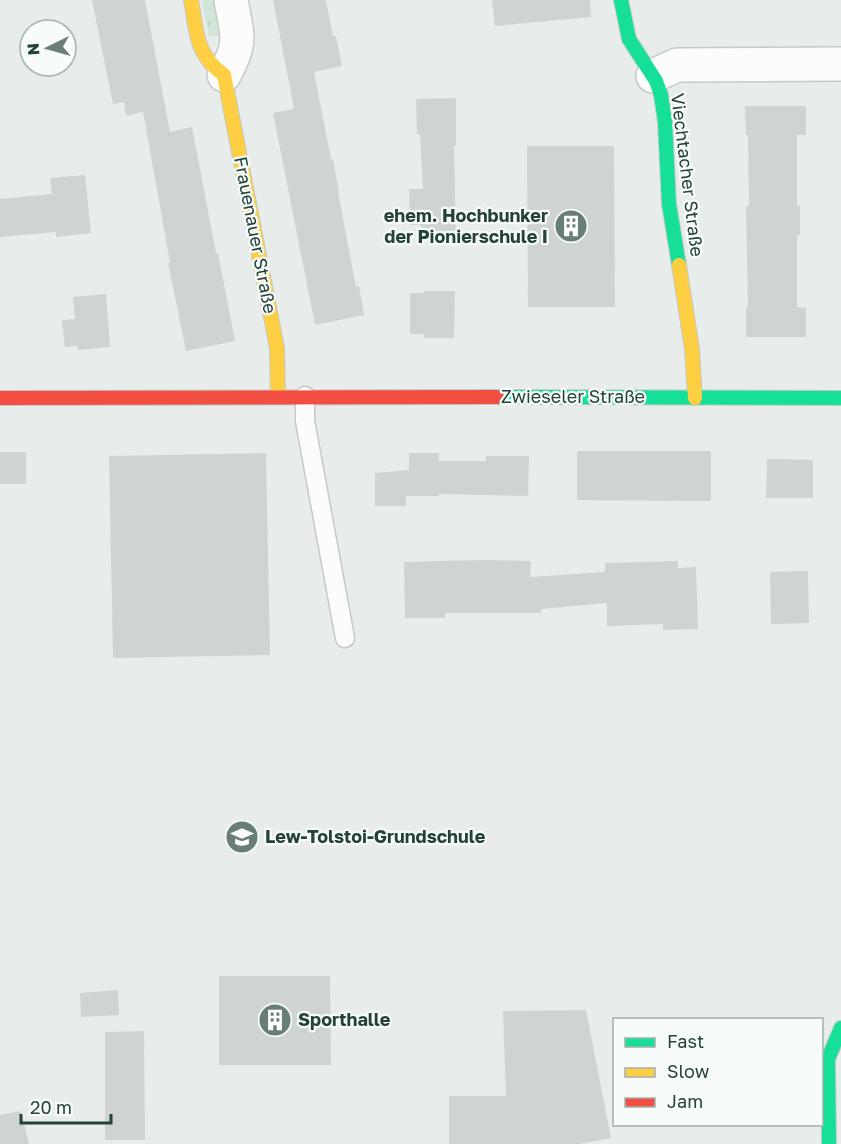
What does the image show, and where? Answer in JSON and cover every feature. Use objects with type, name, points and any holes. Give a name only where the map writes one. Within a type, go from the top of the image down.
[{"type":"street","points":[[191,0],[200,49],[210,65],[224,75],[233,59],[238,40],[231,0]]},
{"type":"street","name":"Viechtacher Straße","points":[[621,0],[630,42],[661,93],[665,115],[669,204],[695,359],[695,398]]},
{"type":"street","points":[[652,76],[677,64],[841,64]]},
{"type":"street","name":"Frauenauer Straße","points":[[224,75],[277,348],[278,396]]},
{"type":"street","name":"Zwieseler Straße","points":[[0,398],[278,396],[841,398]]},
{"type":"street","points":[[829,1144],[828,1059],[841,1028]]},
{"type":"lane","points":[[304,396],[305,421],[345,638]]},
{"type":"green space","points":[[202,0],[219,0],[225,34],[209,37]]},
{"type":"building","points":[[92,0],[145,0],[170,132],[192,127],[235,341],[186,351],[168,263],[170,262],[143,112],[126,116],[124,102],[113,104]]},
{"type":"building","points":[[273,0],[326,0],[342,66],[314,72],[331,159],[333,159],[356,287],[359,286],[364,315],[315,325],[273,113],[294,109]]},
{"type":"building","points":[[492,0],[590,0],[591,17],[495,26]]},
{"type":"building","points":[[456,98],[456,146],[454,146],[456,236],[421,237],[421,225],[410,225],[409,189],[423,189],[416,99]]},
{"type":"building","points":[[745,106],[806,106],[806,135],[797,135],[797,206],[800,206],[800,235],[797,235],[797,307],[806,308],[806,337],[746,337],[746,307],[748,307],[746,206],[749,206],[748,135],[746,135]]},
{"type":"building","name":"ehem. Hochbunker der Pionierschule I","points":[[527,146],[614,146],[615,307],[528,307]]},
{"type":"building","points":[[85,175],[91,233],[56,237],[56,232],[0,237],[0,199],[52,194],[50,178]]},
{"type":"building","points":[[424,291],[455,291],[454,338],[424,338],[424,334],[410,334],[410,293],[424,293]]},
{"type":"building","points":[[106,294],[110,347],[78,350],[78,346],[65,347],[62,320],[75,319],[73,297]]},
{"type":"building","points":[[577,451],[711,451],[711,501],[577,500]]},
{"type":"building","points":[[0,452],[26,452],[26,484],[0,484]]},
{"type":"building","points":[[266,453],[270,655],[113,658],[109,456]]},
{"type":"building","points":[[409,453],[439,453],[439,461],[486,461],[486,456],[529,456],[528,496],[439,494],[439,496],[406,496],[406,506],[375,506],[375,473],[409,470]]},
{"type":"building","points":[[767,459],[813,460],[813,498],[766,498]]},
{"type":"building","points":[[531,561],[530,577],[605,572],[605,563],[678,561],[678,568],[696,567],[698,629],[663,630],[663,624],[607,626],[607,603],[541,609],[541,613],[445,613],[445,618],[405,618],[404,562]]},
{"type":"building","points":[[808,571],[809,623],[771,624],[770,572]]},
{"type":"building","name":"Sporthalle","points":[[219,976],[330,976],[331,1065],[219,1065]]},
{"type":"building","points":[[118,990],[119,1015],[81,1017],[80,993]]},
{"type":"building","points":[[586,1010],[611,1138],[579,1144],[449,1144],[449,1096],[506,1096],[503,1011]]},
{"type":"building","points":[[144,1031],[145,1140],[105,1140],[105,1032]]},
{"type":"building","points":[[21,1111],[29,1144],[0,1144],[0,1115]]},
{"type":"traffic: fast","points":[[621,0],[629,39],[656,81],[661,95],[665,122],[669,204],[679,265]]},
{"type":"traffic: fast","points":[[497,397],[841,398]]},
{"type":"traffic: fast","points":[[829,1144],[828,1059],[841,1028]]},
{"type":"traffic: slow","points":[[191,0],[196,33],[202,51],[224,75],[277,348],[278,396]]},
{"type":"traffic: slow","points":[[679,265],[692,349],[695,398]]},
{"type":"traffic: jam","points":[[0,398],[497,397]]},
{"type":"place","name":"ehem. Hochbunker der Pionierschule I","points":[[571,226]]},
{"type":"place","name":"Lew-Tolstoi-Grundschule","points":[[242,837]]},
{"type":"place","name":"Sporthalle","points":[[275,1020]]}]
